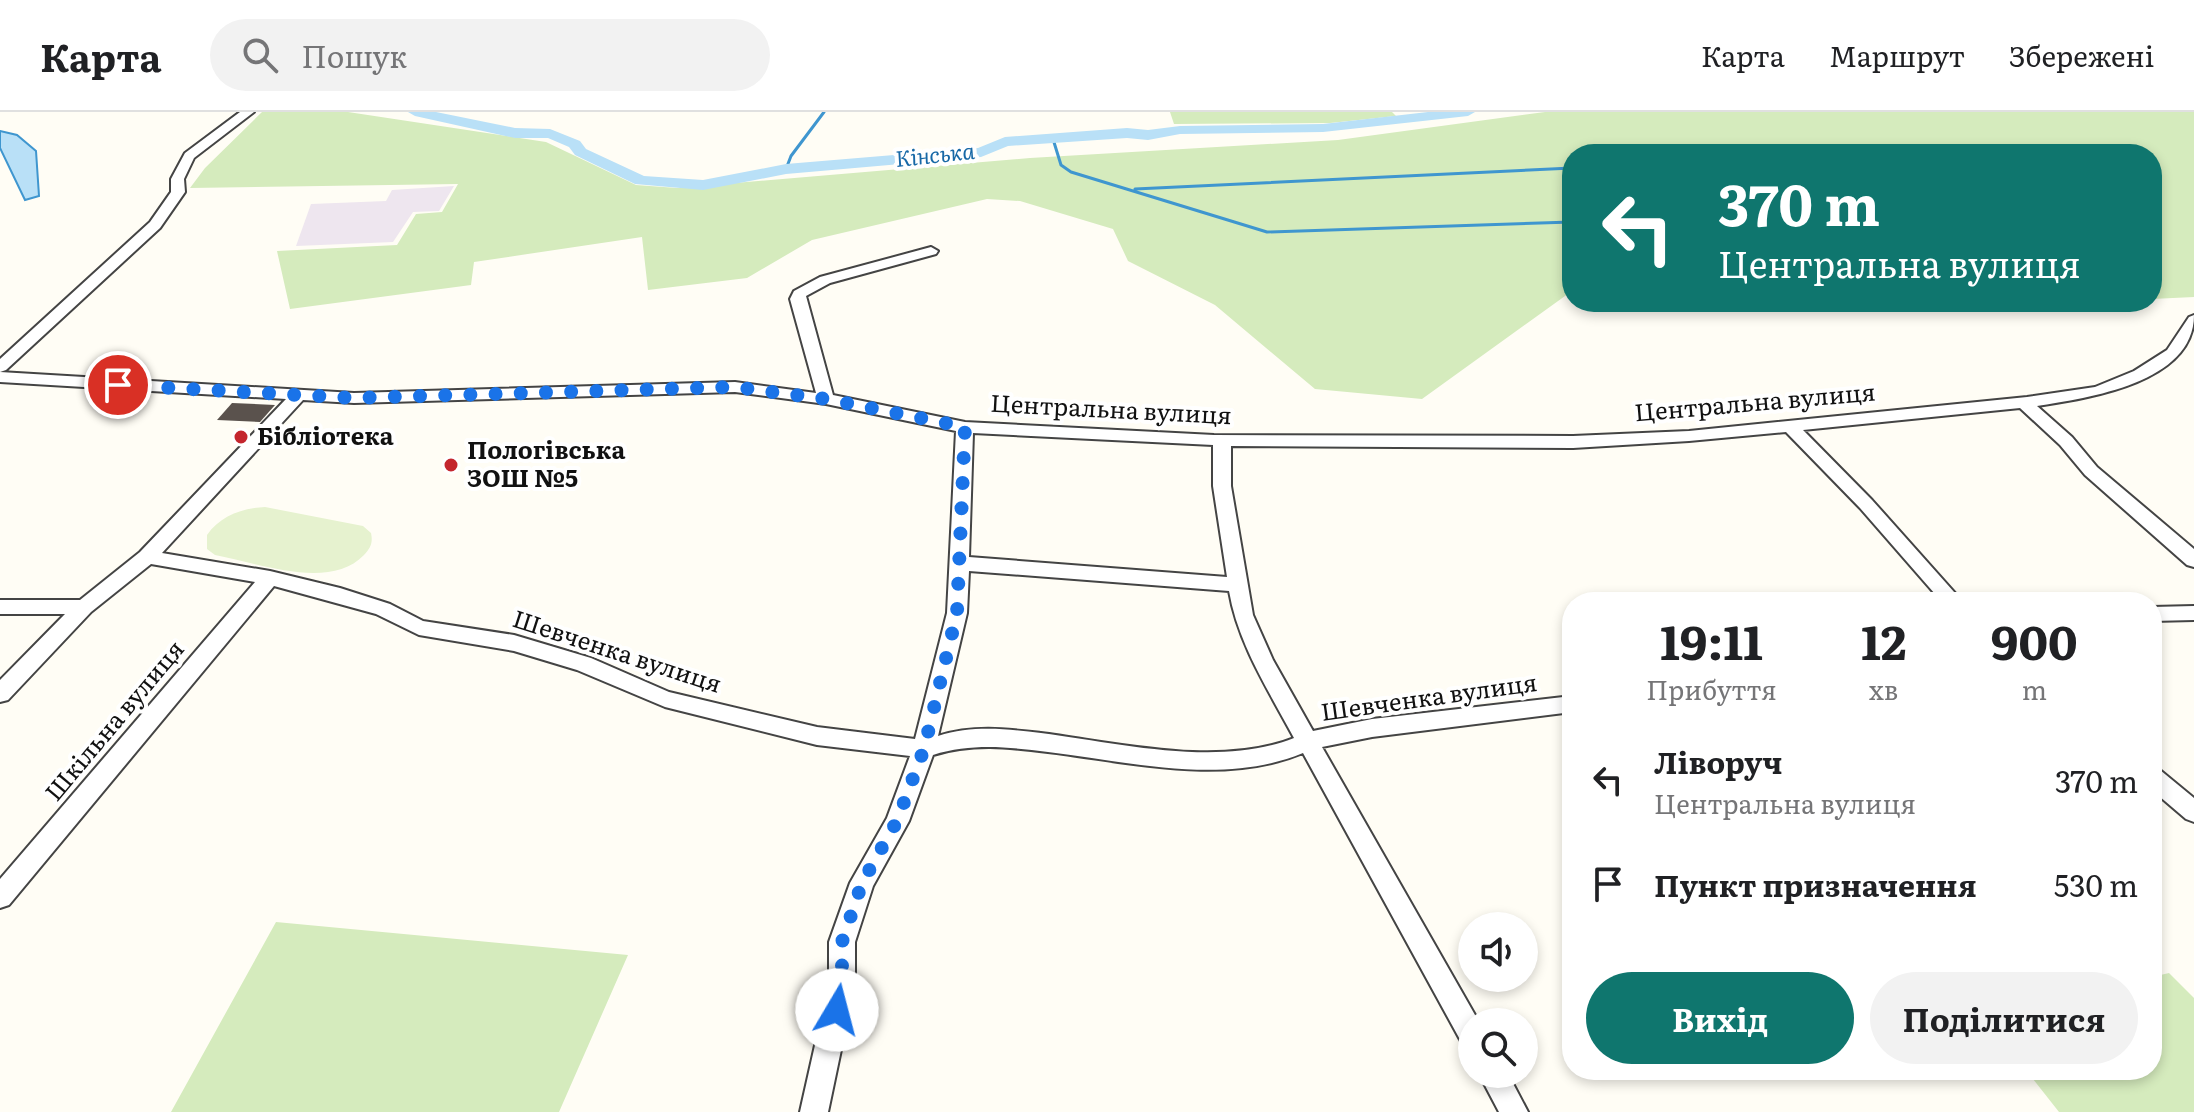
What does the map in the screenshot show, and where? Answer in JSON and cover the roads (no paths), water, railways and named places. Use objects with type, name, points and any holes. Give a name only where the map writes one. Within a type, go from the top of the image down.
[{"type":"street","points":[[0,367],[155,225],[178,192],[175,180],[182,165],[196,150],[248,112]]},
{"type":"street","points":[[826,399],[799,294],[825,280],[931,251]]},
{"type":"street","name":"Центральна вулиця","points":[[0,377],[354,398],[735,387],[826,399],[965,427],[1222,440],[1573,442],[1689,436],[2023,402],[2099,391],[2140,374],[2173,353],[2193,322]]},
{"type":"street","points":[[0,694],[84,607],[147,557],[299,395]]},
{"type":"street","points":[[2023,402],[2066,441],[2091,471],[2194,560]]},
{"type":"street","points":[[1788,424],[1866,504],[1944,592]]},
{"type":"street","points":[[814,1112],[842,983],[842,942],[862,883],[897,821],[924,749],[957,613],[965,427]]},
{"type":"street","points":[[1222,440],[1222,486],[1243,615],[1263,661],[1458,1011]]},
{"type":"street","name":"Шевченка вулиця","points":[[147,557],[270,578],[354,599],[383,609],[419,628],[514,643],[584,664],[665,699],[817,736],[924,749],[959,738],[997,737],[1193,761],[1221,761],[1275,755],[1309,741],[1372,728],[1562,705]]},
{"type":"street","points":[[958,563],[1238,585]]},
{"type":"street","name":"Шкільна вулиця","points":[[0,897],[270,578]]},
{"type":"street","points":[[0,607],[84,607]]},
{"type":"street","points":[[2162,614],[2194,613]]},
{"type":"street","points":[[2162,785],[2194,812]]},
{"type":"street","points":[[1501,1088],[1514,1112]]},
{"type":"water","points":[[0,131],[17,135],[36,151],[39,196],[25,200],[0,148]]},
{"type":"waterway","name":"Кінська","points":[[415,112],[515,133],[550,134],[575,144],[580,152],[641,181],[703,185],[786,169],[981,152],[1005,142],[1127,133],[1148,135],[1180,130],[1323,128],[1468,112]]},
{"type":"waterway","points":[[786,169],[791,156],[824,112]]},
{"type":"waterway","points":[[1053,139],[1061,165],[1071,172],[1267,232],[1562,222]]},
{"type":"waterway","points":[[1135,189],[1562,168]]},
{"type":"place","name":"Бібліотека","points":[[241,437]]},
{"type":"place","name":"Пологівська ЗОШ №5","points":[[451,465]]}]
